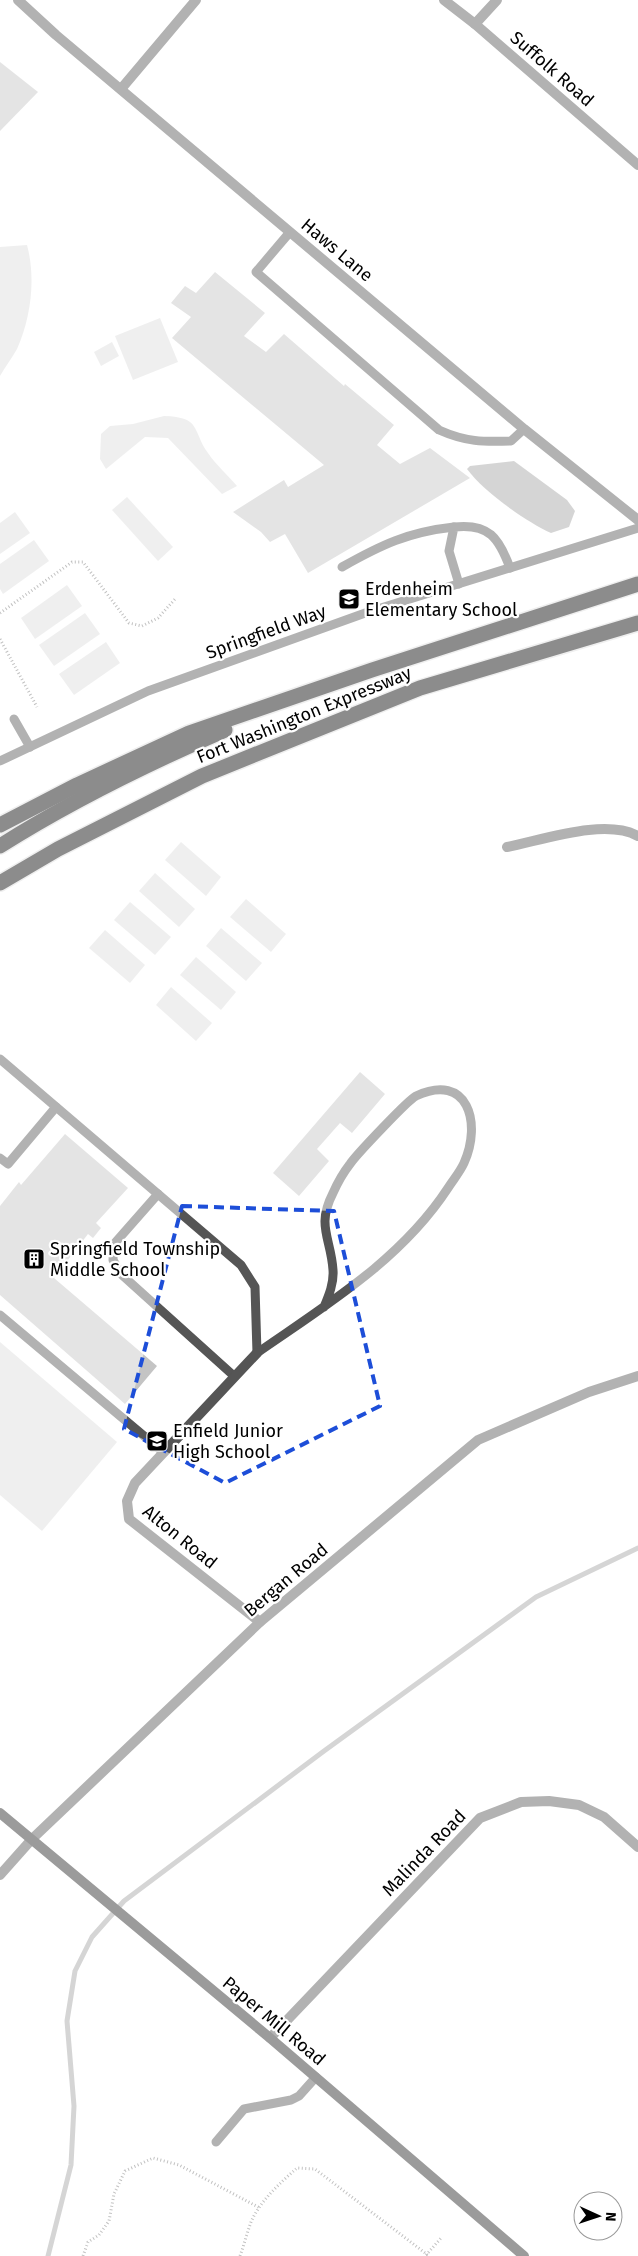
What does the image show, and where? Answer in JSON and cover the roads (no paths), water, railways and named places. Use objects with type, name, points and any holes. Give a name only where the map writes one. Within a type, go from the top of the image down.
[{"type":"highway","points":[[0,825],[77,785],[189,733],[372,670],[638,584]]},
{"type":"highway","name":"Fort Washington Expressway","points":[[0,883],[58,849],[202,776],[420,688],[638,623]]},
{"type":"highway","points":[[0,846],[52,814],[188,746],[372,670]]},
{"type":"main road","name":"Paper Mill Road","points":[[0,1813],[270,2038],[524,2256]]},
{"type":"street","name":"Haws Lane","points":[[18,0],[56,35],[524,430],[638,520]]},
{"type":"street","points":[[121,89],[196,0]]},
{"type":"street","name":"Suffolk Road","points":[[444,0],[475,24],[638,165]]},
{"type":"street","points":[[475,24],[497,0]]},
{"type":"street","points":[[507,847],[593,829],[629,831],[638,836]]},
{"type":"street","name":"Alton Road","points":[[257,1353],[135,1483],[127,1501],[129,1519],[260,1622]]},
{"type":"street","name":"Bergan Road","points":[[0,1875],[32,1839],[260,1622],[478,1440],[589,1392],[638,1376]]},
{"type":"street","name":"Malinda Road","points":[[270,2038],[480,1818],[521,1802],[549,1801],[579,1804],[604,1817],[638,1847]]},
{"type":"lane","points":[[290,232],[256,272],[439,430],[460,439],[480,442],[511,441],[524,430]]},
{"type":"lane","points":[[342,567],[388,542],[411,534],[467,525],[484,529],[496,537],[510,568]]},
{"type":"lane","points":[[454,526],[449,551],[459,584]]},
{"type":"lane","name":"Springfield Way","points":[[0,761],[148,692],[368,612],[638,528]]},
{"type":"lane","points":[[14,719],[30,746]]},
{"type":"lane","points":[[0,1059],[241,1265],[255,1287],[257,1353]]},
{"type":"lane","points":[[257,1353],[324,1307],[389,1258],[431,1214],[464,1163],[473,1134],[470,1112],[464,1101],[450,1092],[436,1090],[414,1097],[350,1164],[333,1193],[324,1211],[324,1227],[330,1249],[333,1272],[331,1288],[324,1307]]},
{"type":"lane","points":[[0,1158],[8,1164],[56,1107]]},
{"type":"lane","points":[[158,1194],[114,1244],[113,1260],[122,1275],[234,1376]]},
{"type":"lane","points":[[0,1315],[163,1452]]},
{"type":"lane","points":[[216,2142],[244,2109],[291,2100],[299,2096],[316,2077]]},
{"type":"waterway","points":[[48,2256],[71,2165],[74,2106],[67,2021],[75,1971],[92,1937],[124,1901],[324,1751],[536,1597],[638,1548]]},
{"type":"place","name":"Erdenheim Elementary School","points":[[349,599]]},
{"type":"place","name":"Springfield Township Middle School","points":[[34,1259]]},
{"type":"place","name":"Enfield Junior High School","points":[[157,1441]]}]
